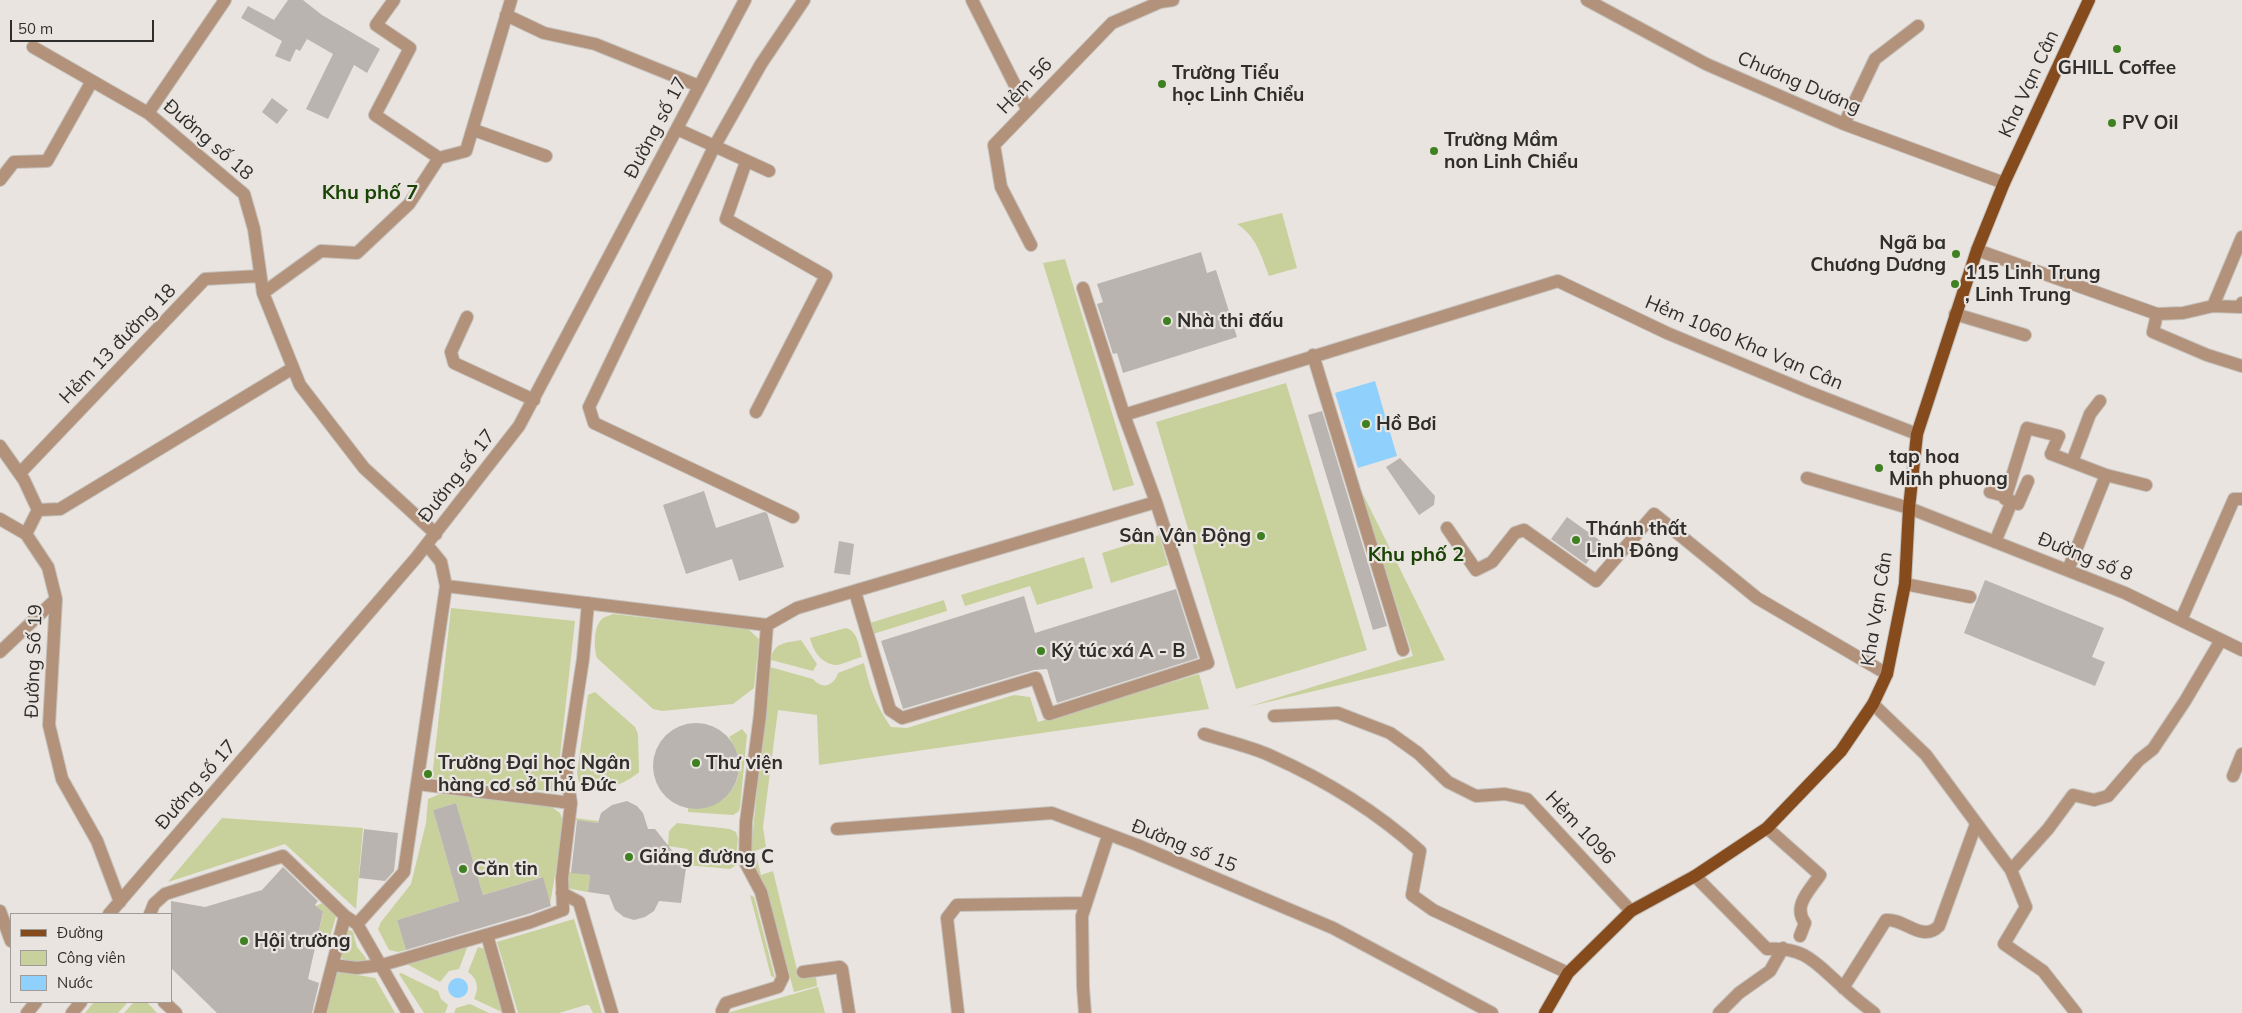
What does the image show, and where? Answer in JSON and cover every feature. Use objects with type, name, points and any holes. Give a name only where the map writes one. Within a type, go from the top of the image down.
[{"type":"main road","name":"Kha Vạn Cân","points":[[1545,1013],[1568,973],[1631,911],[1695,876],[1767,828],[1841,751],[1873,704],[1887,674],[1905,584],[1909,508],[1917,434],[1977,250],[2004,183],[2089,0]]},
{"type":"street","points":[[148,113],[225,0]]},
{"type":"street","points":[[394,0],[376,25],[410,48],[375,115],[439,158]]},
{"type":"street","points":[[262,294],[321,251],[357,253],[409,204],[439,158],[466,151],[474,130],[511,0]]},
{"type":"street","name":"Đường số 17","points":[[111,913],[427,545],[519,426],[745,0]]},
{"type":"street","points":[[794,517],[594,423],[589,407],[714,147],[760,64],[804,0]]},
{"type":"street","points":[[972,0],[1027,109]]},
{"type":"street","name":"Hẻm 56","points":[[1031,245],[1001,187],[994,145],[1112,23],[1160,2],[1173,0]]},
{"type":"street","name":"Chương Dương","points":[[1587,0],[1706,64],[1844,124],[2004,183]]},
{"type":"street","points":[[506,15],[544,33],[595,44],[700,86]]},
{"type":"street","points":[[1844,124],[1875,59],[1918,26]]},
{"type":"street","name":"Đường số 18","points":[[33,47],[148,113],[244,194],[254,229],[262,294],[300,384],[364,468],[436,534]]},
{"type":"street","points":[[0,180],[14,162],[47,161],[92,81]]},
{"type":"street","points":[[677,129],[769,171]]},
{"type":"street","points":[[474,130],[546,156]]},
{"type":"street","points":[[746,162],[726,219],[826,276],[756,412]]},
{"type":"street","points":[[2213,306],[2242,237]]},
{"type":"street","points":[[1977,250],[2156,314],[2183,313],[2213,306],[2241,306]]},
{"type":"street","name":"Hẻm 13 đường 18","points":[[20,474],[205,279],[260,276]]},
{"type":"street","name":"Hẻm 1060 Kha Vạn Cân","points":[[1313,355],[1558,281],[1667,334],[1917,434]]},
{"type":"street","points":[[855,592],[890,710],[902,718],[1036,678],[1048,714],[1208,664],[1156,502],[1124,415],[1083,288]]},
{"type":"street","points":[[1955,314],[2025,335]]},
{"type":"street","points":[[2156,314],[2153,332],[2207,355],[2242,366]]},
{"type":"street","points":[[467,317],[452,352],[454,362],[534,400]]},
{"type":"street","points":[[1124,415],[1313,355],[1403,650]]},
{"type":"street","points":[[38,510],[60,509],[293,368]]},
{"type":"street","points":[[2072,462],[2090,414],[2100,401]]},
{"type":"street","points":[[1995,542],[2027,428],[2059,436],[2051,454],[2106,476],[2146,485]]},
{"type":"street","points":[[0,446],[20,474],[38,510]]},
{"type":"street","points":[[2068,570],[2106,476]]},
{"type":"street","name":"Đường số 8","points":[[1808,478],[1909,508],[2068,570],[2125,593],[2242,650]]},
{"type":"street","points":[[1990,492],[2018,504],[2028,481]]},
{"type":"street","points":[[2182,620],[2234,499],[2242,499]]},
{"type":"street","points":[[446,586],[767,626],[797,608],[1156,502]]},
{"type":"street","points":[[26,534],[38,510]]},
{"type":"street","points":[[1447,528],[1476,570],[1492,562],[1514,532],[1524,530],[1596,581],[1654,514],[1757,598],[1887,674]]},
{"type":"street","name":"Đường Số 19","points":[[0,519],[26,534],[48,567],[56,599],[49,725],[62,779],[97,840],[120,902]]},
{"type":"street","points":[[357,924],[404,872],[446,586],[441,562],[427,545]]},
{"type":"street","points":[[1905,584],[1970,597]]},
{"type":"street","points":[[0,652],[56,599]]},
{"type":"street","points":[[333,965],[357,968],[382,965],[531,922],[563,910],[562,878],[571,803],[566,770],[583,659],[588,603]]},
{"type":"street","points":[[722,1011],[726,1003],[778,987],[783,977],[761,892],[745,862],[746,822],[760,715],[767,626]]},
{"type":"street","points":[[2010,870],[2048,830],[2073,795],[2094,800],[2108,796],[2139,760],[2154,749],[2221,640]]},
{"type":"street","points":[[1873,704],[1926,755],[2010,870],[2026,906],[2004,944],[2043,971],[2076,1013]]},
{"type":"street","name":"Hẻm 1096","points":[[1274,716],[1338,713],[1390,733],[1418,753],[1448,782],[1476,796],[1505,794],[1527,799],[1631,911]]},
{"type":"street","points":[[1204,734],[1267,754],[1307,773],[1362,806],[1398,831],[1420,851],[1412,894],[1433,910],[1568,973]]},
{"type":"street","points":[[2233,776],[2242,754]]},
{"type":"street","points":[[418,784],[571,803]]},
{"type":"street","name":"Đường số 15","points":[[837,829],[1052,813],[1108,836],[1137,845],[1333,928],[1492,1013]]},
{"type":"street","points":[[1843,988],[1886,920],[1892,920],[1912,929],[1928,933],[1939,926],[1976,824]]},
{"type":"street","points":[[1767,828],[1820,875],[1799,908],[1799,915],[1804,923],[1800,936]]},
{"type":"street","points":[[1085,1013],[1082,987],[1082,916],[1108,836]]},
{"type":"street","points":[[150,913],[154,904],[165,894],[283,856],[346,916],[357,924],[408,1013]]},
{"type":"street","points":[[1695,876],[1767,949],[1783,948],[1814,960],[1843,988],[1874,1013]]},
{"type":"street","points":[[562,893],[579,902],[612,1013]]},
{"type":"street","points":[[958,1013],[947,918],[957,904],[1086,903]]},
{"type":"street","points":[[0,911],[10,938]]},
{"type":"street","points":[[320,1013],[346,916]]},
{"type":"street","points":[[487,935],[509,1013]]},
{"type":"street","points":[[1719,1013],[1739,993],[1770,971],[1783,948]]},
{"type":"street","points":[[802,972],[840,967],[842,969],[849,1013]]},
{"type":"street","points":[[27,1013],[35,1003]]},
{"type":"street","points":[[72,1013],[80,1003]]},
{"type":"street","points":[[165,1003],[176,1013]]},
{"type":"green space","points":[[1282,213],[1297,268],[1269,276],[1253,240],[1237,224]]},
{"type":"green space","points":[[1065,259],[1134,485],[1113,491],[1043,263]]},
{"type":"green space","name":"Sân Vận Động","points":[[1286,383],[1367,650],[1236,689],[1156,422]]},
{"type":"green space","points":[[1357,482],[1445,660],[1247,707],[1413,656]]},
{"type":"green space","points":[[1159,535],[1168,565],[1111,583],[1102,553]]},
{"type":"green space","points":[[1084,557],[1093,588],[1037,605],[1030,586],[965,606],[961,595]]},
{"type":"green space","points":[[944,600],[947,611],[873,634],[870,623]]},
{"type":"green space","points":[[451,608],[575,621],[556,792],[432,778]]},
{"type":"green space","points":[[613,614],[748,629],[759,639],[754,688],[733,704],[662,711],[653,709],[597,658],[595,644],[597,627],[603,618]]},
{"type":"green space","points":[[846,628],[856,636],[862,657],[837,665],[826,662],[816,652],[810,638]]},
{"type":"green space","points":[[801,640],[817,664],[813,671],[771,660],[774,650],[781,644]]},
{"type":"green space","points":[[864,663],[874,696],[891,727],[907,728],[1014,695],[1030,697],[1038,722],[1199,674],[1209,709],[819,765],[817,715],[778,710],[763,827],[766,847],[755,851],[761,875],[773,871],[799,978],[816,977],[817,986],[794,992],[765,885],[750,858],[770,667],[813,679],[820,685],[827,685],[834,681],[838,673]]},
{"type":"green space","points":[[595,692],[635,727],[638,734],[639,772],[611,787],[602,790],[586,791],[580,789],[577,773],[588,695]]},
{"type":"green space","points":[[742,729],[747,735],[740,808],[738,812],[733,815],[688,812],[688,808],[703,808],[716,804],[734,788],[739,764],[736,751],[729,737]]},
{"type":"green space","points":[[440,794],[548,804],[560,813],[564,824],[550,904],[542,877],[483,895],[456,803],[433,810],[459,901],[397,920],[406,950],[398,952],[389,950],[378,929],[381,922],[411,884],[426,823],[428,799]]},
{"type":"green space","points":[[222,818],[363,828],[356,909],[285,844],[168,882]]},
{"type":"green space","points":[[574,818],[598,821],[598,823],[575,820],[568,872],[590,875],[588,892],[566,888]]},
{"type":"green space","points":[[677,823],[730,829],[736,832],[738,839],[735,866],[730,869],[686,865],[688,849],[668,846],[669,831]]},
{"type":"green space","points":[[750,895],[754,897],[775,978],[771,976]]},
{"type":"green space","points":[[322,903],[330,907],[336,916],[328,944],[323,946],[316,943],[323,913],[316,906]]},
{"type":"green space","points":[[574,919],[602,1013],[593,1013],[589,1005],[586,1005],[559,1013],[518,1013],[497,942]]},
{"type":"green space","points":[[347,931],[353,932],[357,947],[366,958],[365,962],[359,964],[352,963],[340,956]]},
{"type":"green space","points":[[469,943],[459,969],[449,971],[440,982],[403,962]]},
{"type":"green space","points":[[478,947],[485,949],[504,1013],[474,999],[477,984],[468,972]]},
{"type":"green space","points":[[340,972],[375,978],[395,1013],[325,1013],[336,973]]},
{"type":"green space","points":[[401,973],[438,991],[441,999],[448,1005],[445,1013],[424,1013],[399,974]]},
{"type":"green space","points":[[818,987],[825,1013],[727,1013]]},
{"type":"green space","points":[[93,1003],[127,1003],[118,1013],[85,1013]]},
{"type":"green space","points":[[133,1003],[148,1003],[157,1013],[124,1013]]},
{"type":"green space","points":[[470,1004],[489,1013],[454,1013],[456,1008]]},
{"type":"water","name":"Hồ Bơi","points":[[1375,381],[1397,456],[1358,468],[1335,393]]},
{"type":"water","points":[[454,978],[462,978],[468,984],[468,992],[462,998],[454,998],[448,992],[448,984]]},
{"type":"building","points":[[288,0],[303,0],[322,15],[380,49],[367,73],[354,65],[328,119],[306,109],[333,54],[307,39],[300,51],[296,49],[290,62],[275,56],[282,41],[241,18],[248,6],[274,20]]},
{"type":"building","points":[[272,98],[288,110],[277,124],[262,112]]},
{"type":"building","name":"Nhà thi đấu","points":[[1201,252],[1207,273],[1216,270],[1237,337],[1123,373],[1117,353],[1113,354],[1097,304],[1103,302],[1097,284]]},
{"type":"building","points":[[1322,411],[1387,626],[1373,630],[1308,415]]},
{"type":"building","points":[[1400,458],[1435,496],[1434,505],[1419,515],[1386,467]]},
{"type":"building","points":[[704,491],[716,528],[764,512],[767,513],[784,567],[739,581],[732,559],[686,574],[663,505]]},
{"type":"building","name":"Thánh thất Linh Đông","points":[[1567,517],[1602,542],[1586,564],[1551,539]]},
{"type":"building","points":[[839,541],[854,544],[850,575],[834,573]]},
{"type":"building","points":[[1985,580],[2104,628],[2092,657],[2105,662],[2095,686],[1964,633]]},
{"type":"building","name":"Ký túc xá A - B","points":[[1176,589],[1198,658],[1057,703],[1047,669],[1034,670],[903,709],[881,641],[1024,596],[1035,633]]},
{"type":"building","name":"Thư viện","points":[[696,723],[713,726],[727,735],[736,749],[739,766],[736,783],[727,797],[713,806],[696,809],[679,806],[665,797],[656,783],[653,766],[656,749],[665,735],[679,726]]},
{"type":"building","name":"Giảng đường C","points":[[627,801],[637,806],[643,813],[648,829],[655,829],[686,868],[681,903],[659,901],[654,911],[645,917],[634,920],[624,917],[615,910],[609,895],[588,892],[590,875],[571,873],[577,820],[598,823],[601,813],[612,805]]},
{"type":"building","name":"Căn tin","points":[[456,803],[483,895],[543,877],[551,906],[406,950],[397,920],[459,901],[433,810]]},
{"type":"building","points":[[364,829],[398,833],[394,871],[385,881],[359,878]]},
{"type":"building","name":"Hội trường","points":[[283,867],[318,901],[315,905],[323,912],[308,979],[319,983],[312,1013],[217,1013],[172,969],[171,901],[205,907],[262,890]]},
{"type":"place","name":"GHILL Coffee","points":[[2117,49]]},
{"type":"place","name":"Trường Tiểu học Linh Chiểu","points":[[1162,84]]},
{"type":"place","name":"PV Oil","points":[[2112,123]]},
{"type":"place","name":"Trường Mầm non Linh Chiểu","points":[[1434,151]]},
{"type":"place","name":"Ngã ba Chương Dương","points":[[1956,254]]},
{"type":"place","name":"115 Linh Trung , Linh Trung","points":[[1955,284]]},
{"type":"place","name":"Nhà thi đấu","points":[[1167,321]]},
{"type":"place","name":"Hồ Bơi","points":[[1366,424]]},
{"type":"place","name":"tap hoa Minh phuong","points":[[1879,468]]},
{"type":"place","name":"Sân Vận Động","points":[[1261,536]]},
{"type":"place","name":"Thánh thất Linh Đông","points":[[1576,540]]},
{"type":"place","name":"Ký túc xá A - B","points":[[1041,651]]},
{"type":"place","name":"Thư viện","points":[[696,763]]},
{"type":"place","name":"Trường Đại học Ngân hàng cơ sở Thủ Đức","points":[[428,774]]},
{"type":"place","name":"Giảng đường C","points":[[629,857]]},
{"type":"place","name":"Căn tin","points":[[463,869]]},
{"type":"place","name":"Hội trường","points":[[244,941]]},
{"type":"district","name":"Khu phố 7","points":[[370,193]]},
{"type":"district","name":"Khu phố 2","points":[[1416,555]]}]
